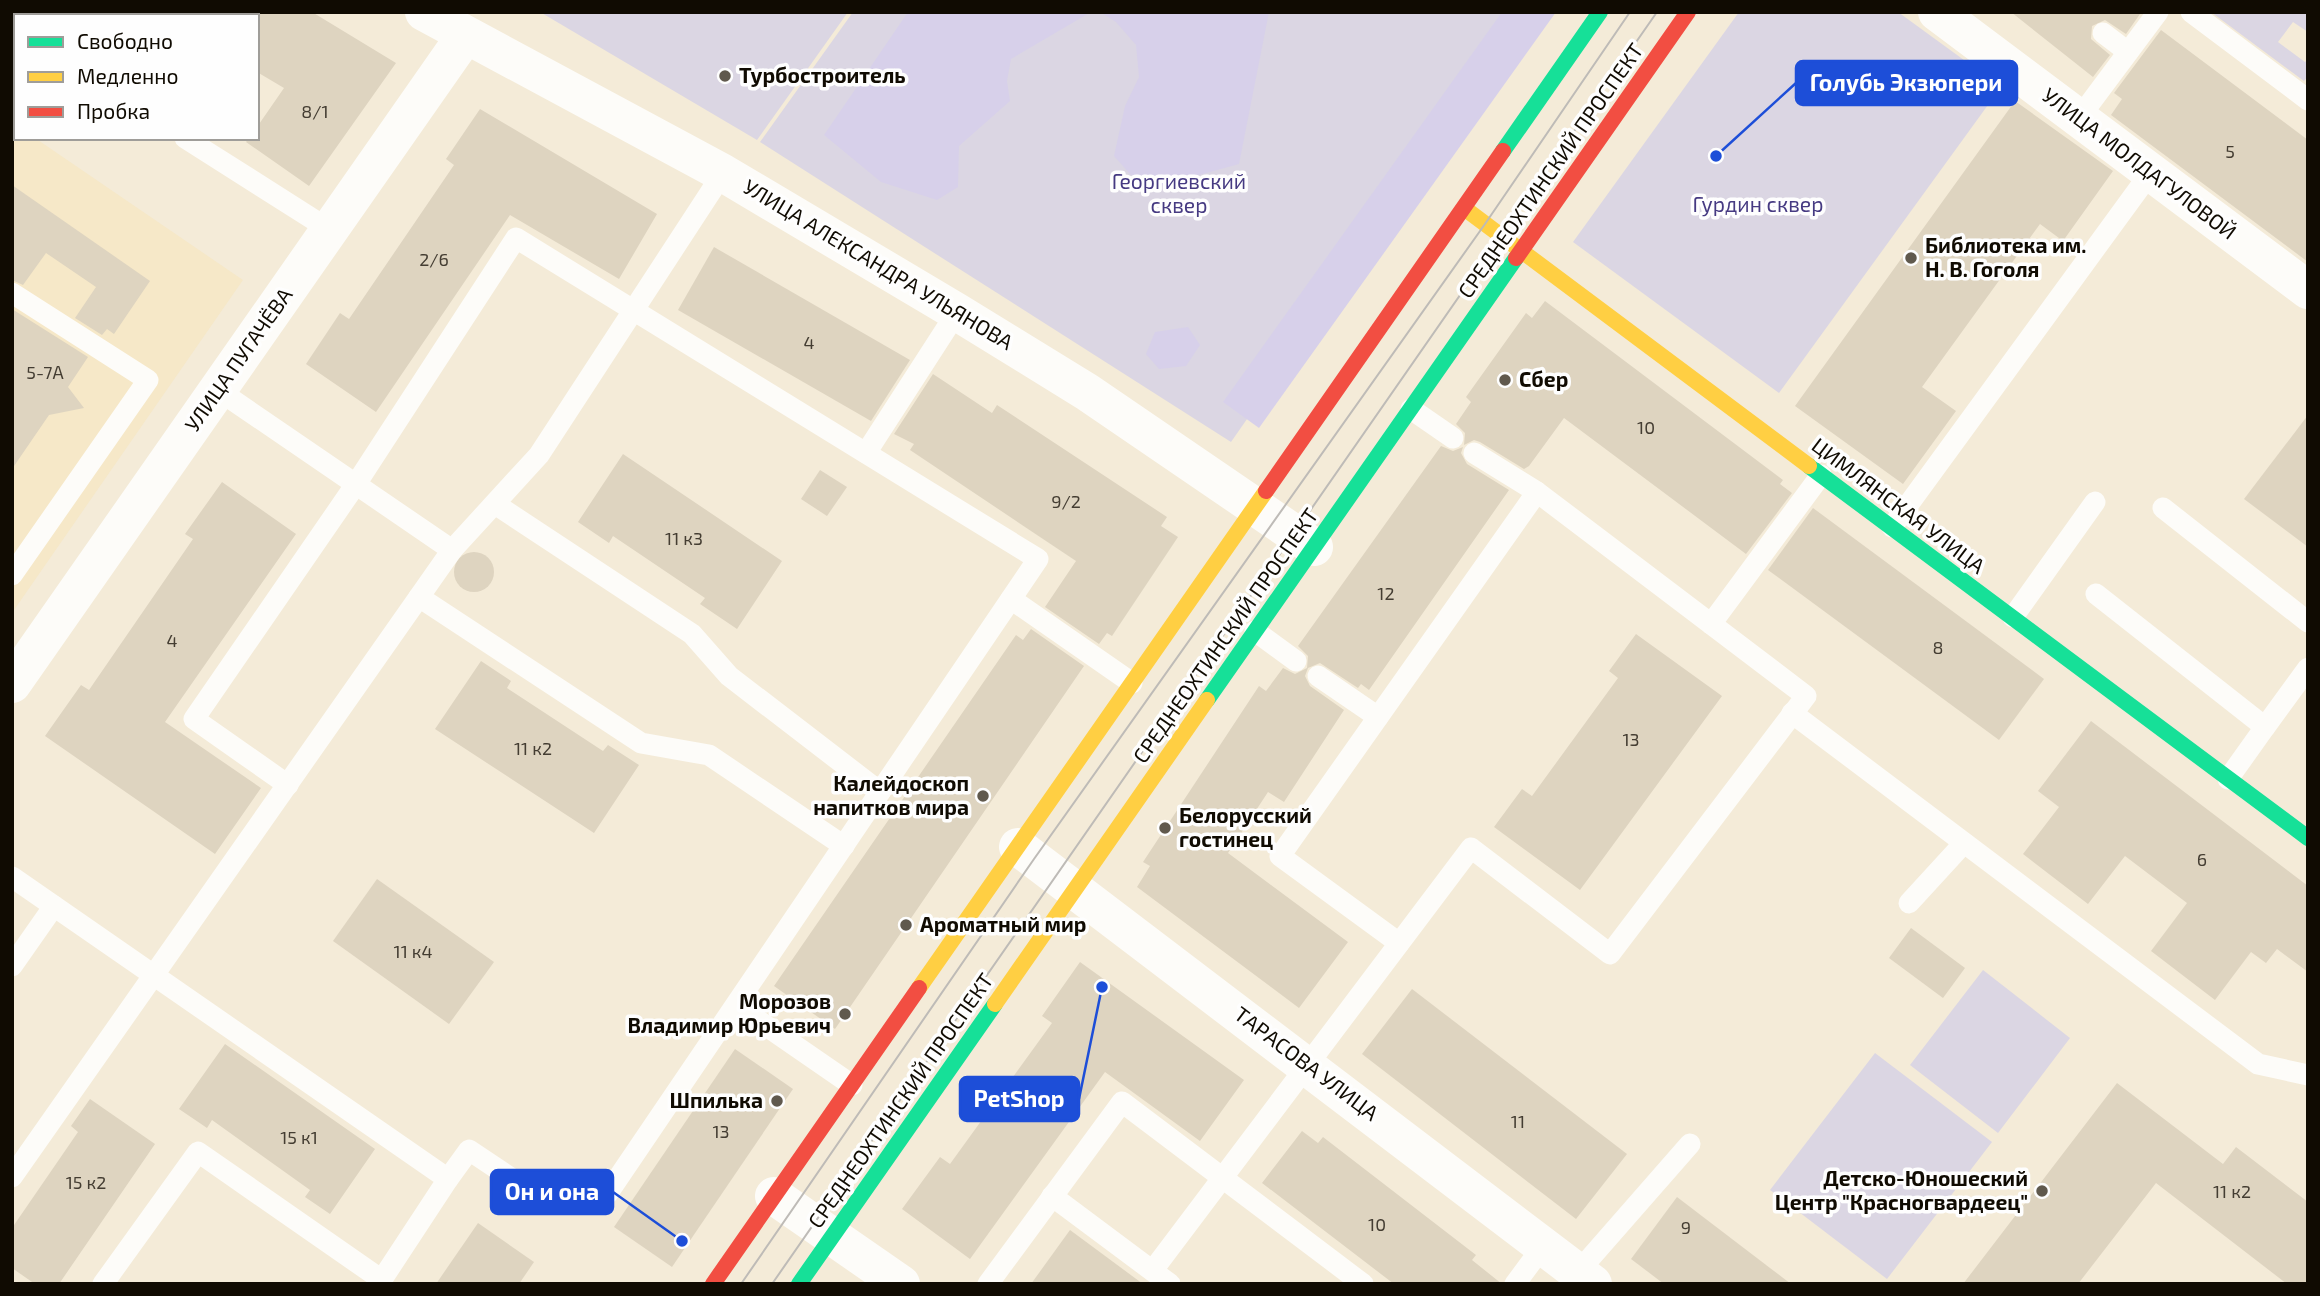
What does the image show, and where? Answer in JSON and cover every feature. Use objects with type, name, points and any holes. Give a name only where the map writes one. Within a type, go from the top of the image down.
[{"type":"main road","points":[[713,1284],[1600,12]]},
{"type":"main road","name":"СРЕДНЕОХТИНСКИЙ ПРОСПЕКТ","points":[[799,1284],[1688,12]]},
{"type":"main road","name":"ЦИМЛЯНСКАЯ УЛИЦА","points":[[1464,208],[2228,779],[2304,826]]},
{"type":"street","name":"УЛИЦА АЛЕКСАНДРА УЛЬЯНОВА","points":[[424,12],[723,173],[957,312],[1087,392],[1314,547]]},
{"type":"street","name":"УЛИЦА МОЛДАГУЛОВОЙ","points":[[1937,12],[2308,290]]},
{"type":"street","name":"УЛИЦА ПУГАЧЁВА","points":[[12,684],[465,36]]},
{"type":"street","name":"ТАРАСОВА УЛИЦА","points":[[1018,847],[1586,1278]]},
{"type":"street","points":[[774,1196],[901,1284]]},
{"type":"lane","points":[[2079,118],[2158,12]]},
{"type":"lane","points":[[2191,12],[2308,100]]},
{"type":"lane","points":[[2103,33],[2128,52]]},
{"type":"lane","points":[[188,140],[330,230]]},
{"type":"lane","points":[[1892,527],[2151,172]]},
{"type":"lane","points":[[12,1177],[453,550],[539,456],[723,173]]},
{"type":"lane","points":[[103,1284],[198,1152],[380,1282],[469,1150],[544,1200],[608,1193],[1038,559],[516,238],[356,484],[194,719],[288,785]]},
{"type":"lane","points":[[12,293],[148,380],[12,575]]},
{"type":"lane","points":[[866,453],[957,312]]},
{"type":"lane","points":[[218,390],[453,550]]},
{"type":"lane","points":[[1410,408],[1453,438]]},
{"type":"lane","points":[[1153,1270],[1471,848],[1610,954],[1806,696],[1537,492],[1474,453]]},
{"type":"lane","points":[[1710,624],[1821,475]]},
{"type":"lane","points":[[1399,943],[1280,856],[1537,492]]},
{"type":"lane","points":[[2013,618],[2095,502]]},
{"type":"lane","points":[[495,504],[692,634],[729,676],[880,792]]},
{"type":"lane","points":[[2163,508],[2308,622]]},
{"type":"lane","points":[[2096,594],[2265,727]]},
{"type":"lane","points":[[419,597],[641,743],[709,755],[844,846]]},
{"type":"lane","points":[[1011,599],[1132,683]]},
{"type":"lane","points":[[1255,631],[1296,660]]},
{"type":"lane","points":[[2228,779],[2308,668]]},
{"type":"lane","points":[[1318,676],[1378,718]]},
{"type":"lane","points":[[1792,713],[2258,1064],[2308,1074]]},
{"type":"lane","points":[[1909,904],[1964,843]]},
{"type":"lane","points":[[12,877],[448,1179]]},
{"type":"lane","points":[[12,966],[54,906]]},
{"type":"lane","points":[[736,1006],[852,1085]]},
{"type":"lane","points":[[988,1284],[1122,1102],[1363,1284]]},
{"type":"lane","points":[[1586,1278],[1690,1144]]},
{"type":"lane","points":[[1052,1196],[1170,1284]]},
{"type":"lane","points":[[1515,1284],[1544,1245]]},
{"type":"shaded area","points":[[908,12],[1091,12],[1011,59],[1007,81],[1010,101],[959,146],[958,187],[937,200],[881,182],[824,135]]},
{"type":"shaded area","points":[[1100,12],[1269,12],[1239,164],[1159,186],[1131,175],[1114,156],[1125,106],[1139,77],[1136,45],[1116,22]]},
{"type":"shaded area","points":[[1502,12],[1556,12],[1259,428],[1223,402]]},
{"type":"shaded area","points":[[12,123],[14,140],[38,140],[243,280],[12,613]]},
{"type":"shaded area","points":[[1188,327],[1200,345],[1186,366],[1159,369],[1146,354],[1155,332]]},
{"type":"green space","name":"Турбостроитель","points":[[540,12],[848,12],[757,140]]},
{"type":"green space","name":"Георгиевский сквер","points":[[853,12],[1531,12],[1231,442],[760,142]]},
{"type":"green space","name":"Гурдин сквер","points":[[1739,12],[1898,12],[2001,87],[1779,393],[1573,242]]},
{"type":"green space","points":[[2211,12],[2308,12],[2308,32],[2293,22],[2278,42],[2305,62],[2308,59],[2308,76],[2304,81]]},
{"type":"green space","points":[[1983,970],[2070,1038],[1998,1133],[1910,1065]]},
{"type":"green space","points":[[1875,1053],[1992,1142],[1887,1279],[1770,1190]]},
{"type":"building","points":[[312,12],[396,63],[309,186],[246,142],[259,140],[259,124],[284,88],[259,73],[257,14]]},
{"type":"building","points":[[2011,12],[2140,14],[2126,34],[2105,20],[2092,26],[2091,39],[2110,55],[2093,77]]},
{"type":"building","points":[[2161,30],[2308,140],[2308,262],[2111,115],[2122,99],[2114,93]]},
{"type":"building","points":[[2015,101],[2113,171],[2063,241],[2040,224],[1922,387],[1956,411],[1903,484],[1795,406]]},
{"type":"building","points":[[480,109],[657,214],[619,279],[510,215],[376,412],[306,364],[340,313],[349,319],[454,165],[446,159]]},
{"type":"building","points":[[12,185],[150,281],[114,334],[107,329],[102,335],[75,318],[96,287],[46,253],[23,285],[12,280]]},
{"type":"building","points":[[714,247],[910,360],[871,421],[678,310]]},
{"type":"building","points":[[1545,301],[1783,480],[1780,484],[1792,493],[1746,554],[1564,418],[1524,469],[1480,442],[1474,440],[1464,445],[1465,433],[1456,424],[1471,402],[1466,397],[1526,313],[1532,318]]},
{"type":"building","points":[[12,309],[88,357],[68,387],[84,408],[49,415],[12,469]]},
{"type":"building","points":[[933,374],[992,413],[997,405],[1167,517],[1161,526],[1178,537],[1112,636],[1107,633],[1099,644],[1045,607],[1076,561],[910,450],[914,444],[894,434]]},
{"type":"building","points":[[2308,415],[2308,547],[2244,499]]},
{"type":"building","points":[[1441,446],[1453,451],[1463,447],[1461,453],[1467,464],[1509,490],[1369,690],[1361,684],[1358,688],[1320,663],[1308,668],[1305,676],[1310,686],[1344,710],[1284,802],[1268,792],[1228,853],[1348,942],[1299,1008],[1137,887],[1150,866],[1143,862],[1259,686],[1266,691],[1283,668],[1295,674],[1307,668],[1308,656],[1298,646]]},
{"type":"building","points":[[623,454],[782,561],[737,629],[700,604],[705,598],[613,536],[609,543],[578,522]]},
{"type":"building","points":[[820,470],[847,487],[827,516],[801,499]]},
{"type":"building","points":[[222,482],[296,534],[165,722],[261,788],[215,854],[45,736],[81,685],[89,690],[193,539],[185,534]]},
{"type":"building","points":[[1813,508],[2044,679],[1999,740],[1768,570]]},
{"type":"building","points":[[474,552],[488,558],[494,572],[488,586],[474,592],[460,586],[454,572],[460,558]]},
{"type":"building","points":[[1031,629],[1084,666],[835,1029],[774,986],[1016,635],[1023,640]]},
{"type":"building","points":[[1636,634],[1722,696],[1580,890],[1494,827],[1522,789],[1532,796],[1618,678],[1609,671]]},
{"type":"building","points":[[481,661],[511,681],[507,688],[603,751],[608,745],[639,765],[594,833],[435,729]]},
{"type":"building","points":[[2091,721],[2308,886],[2308,972],[2277,949],[2266,963],[2251,952],[2215,1000],[2151,951],[2187,903],[2125,856],[2088,904],[2023,854],[2059,807],[2038,791]]},
{"type":"building","points":[[377,879],[494,962],[449,1024],[333,941]]},
{"type":"building","points":[[1911,928],[1965,968],[1943,998],[1889,958]]},
{"type":"building","points":[[1080,962],[1244,1080],[1200,1141],[1105,1072],[970,1259],[902,1209],[940,1157],[950,1164],[1052,1023],[1042,1016]]},
{"type":"building","points":[[1412,989],[1627,1154],[1576,1219],[1362,1054]]},
{"type":"building","points":[[225,1044],[375,1149],[330,1214],[305,1197],[310,1190],[212,1120],[207,1128],[179,1109]]},
{"type":"building","points":[[735,1049],[793,1089],[672,1267],[614,1227]]},
{"type":"building","points":[[2117,1083],[2223,1164],[2236,1147],[2308,1202],[2308,1284],[2287,1284],[2156,1183],[2078,1284],[1963,1284]]},
{"type":"building","points":[[90,1099],[155,1144],[59,1284],[35,1284],[12,1268],[12,1228],[78,1132],[71,1126]]},
{"type":"building","points":[[1302,1131],[1318,1143],[1323,1137],[1476,1255],[1472,1260],[1502,1284],[1394,1284],[1262,1183]]},
{"type":"building","points":[[1677,1197],[1791,1284],[1664,1284],[1631,1259]]},
{"type":"building","points":[[478,1223],[534,1262],[519,1284],[436,1284]]},
{"type":"building","points":[[1070,1230],[1143,1284],[1031,1284]]},
{"type":"tram line","points":[[741,1284],[1034,859],[1485,224],[1630,12]]},
{"type":"tram line","points":[[772,1284],[1657,12]]},
{"type":"traffic: fast","points":[[1503,151],[1600,12]]},
{"type":"traffic: fast","points":[[1207,700],[1516,258]]},
{"type":"traffic: fast","points":[[1809,466],[2308,838]]},
{"type":"traffic: fast","points":[[799,1284],[995,1004]]},
{"type":"traffic: slow","points":[[1464,208],[1809,466]]},
{"type":"traffic: slow","points":[[919,988],[1266,491]]},
{"type":"traffic: slow","points":[[995,1004],[1207,700]]},
{"type":"traffic: jam","points":[[1516,258],[1688,12]]},
{"type":"traffic: jam","points":[[1266,491],[1503,151]]},
{"type":"traffic: jam","points":[[713,1284],[919,988]]},
{"type":"place","name":"Турбостроитель","points":[[725,76]]},
{"type":"place","name":"Голубь Экзюпери","points":[[1716,156]]},
{"type":"place","name":"Библиотека им. Н. В. Гоголя","points":[[1911,258]]},
{"type":"place","name":"Сбер","points":[[1505,380]]},
{"type":"place","name":"Калейдоскоп напитков мира","points":[[983,796]]},
{"type":"place","name":"Белорусский гостинец","points":[[1165,828]]},
{"type":"place","name":"Ароматный мир","points":[[906,925]]},
{"type":"place","name":"PetShop","points":[[1102,987]]},
{"type":"place","name":"Морозов Владимир Юрьевич","points":[[845,1014]]},
{"type":"place","name":"Шпилька","points":[[777,1101]]},
{"type":"place","name":"Детско-Юношеский Центр \"Красногвардеец\"","points":[[2042,1191]]},
{"type":"place","name":"Он и она","points":[[682,1241]]}]
